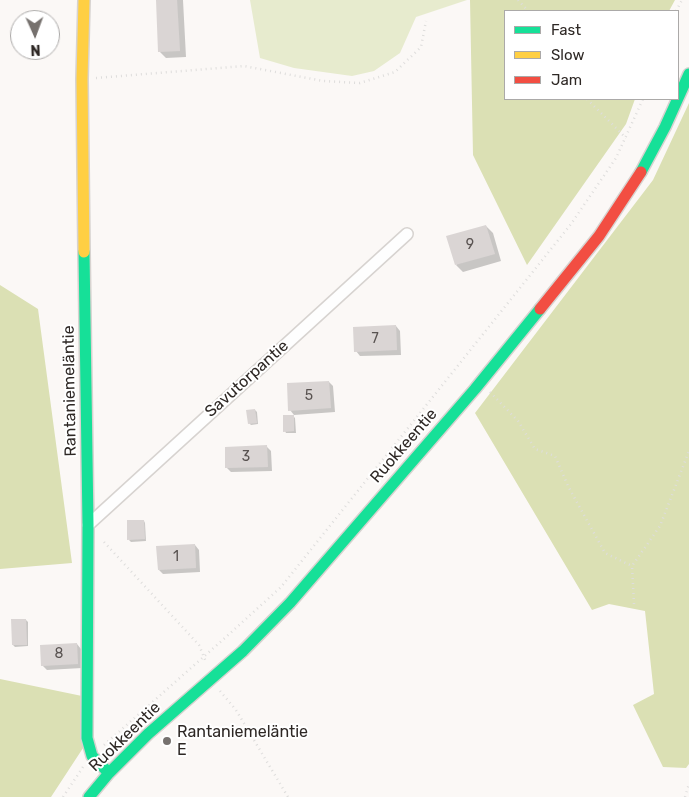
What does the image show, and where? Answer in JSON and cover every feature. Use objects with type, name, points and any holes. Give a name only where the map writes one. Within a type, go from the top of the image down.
[{"type":"street","name":"Rantaniemeläntie","points":[[84,0],[82,79],[88,525],[87,738],[92,756]]},
{"type":"street","name":"Ruokkeentie","points":[[679,96],[689,74]]},
{"type":"street","name":"Ruokkeentie","points":[[89,797],[109,773],[148,734],[244,651],[290,603],[480,382],[599,236],[639,176],[677,100]]},
{"type":"street","name":"Savutorpantie","points":[[88,525],[407,234]]},
{"type":"street","points":[[92,756],[109,773]]},
{"type":"path","points":[[518,0],[527,10]]},
{"type":"path","points":[[82,79],[244,66],[323,81],[360,84],[395,72],[421,47],[426,22]]},
{"type":"path","points":[[587,100],[626,138]]},
{"type":"path","points":[[63,797],[77,774],[117,731],[281,587],[571,224],[616,158],[643,100]]},
{"type":"path","points":[[480,382],[518,421],[535,449],[554,456],[568,486],[605,553],[632,566]]},
{"type":"path","points":[[634,604],[632,566],[660,526],[689,451]]},
{"type":"path","points":[[88,525],[200,645],[211,680],[236,710],[288,797]]},
{"type":"path","points":[[685,797],[689,784]]},
{"type":"green space","points":[[250,0],[467,0],[416,17],[400,53],[374,71],[352,76],[294,68],[260,58]]},
{"type":"green space","points":[[470,0],[675,0],[670,10],[504,10],[504,100],[635,100],[626,124],[527,265],[473,155]]},
{"type":"green space","points":[[689,103],[689,764],[686,768],[663,767],[633,705],[654,694],[645,611],[609,604],[592,610],[475,413],[653,180]]},
{"type":"green space","points":[[0,285],[38,309],[72,563],[0,569]]},
{"type":"green space","points":[[0,679],[82,696],[85,745],[51,797],[0,797]]},
{"type":"building","points":[[156,0],[177,0],[180,51],[158,52]]},
{"type":"building","points":[[486,225],[495,254],[455,265],[446,236]]},
{"type":"building","points":[[396,325],[397,350],[354,352],[353,327]]},
{"type":"building","points":[[329,381],[331,408],[288,411],[287,383]]},
{"type":"building","points":[[255,409],[257,423],[248,424],[246,410]]},
{"type":"building","points":[[283,415],[294,415],[294,431],[283,432]]},
{"type":"building","points":[[267,445],[268,467],[225,468],[225,447]]},
{"type":"building","points":[[127,520],[144,520],[145,539],[127,540]]},
{"type":"building","points":[[195,544],[196,568],[158,570],[156,546]]},
{"type":"building","points":[[11,619],[26,619],[27,645],[12,645]]},
{"type":"building","points":[[77,643],[78,664],[41,666],[40,645]]},
{"type":"traffic: fast","points":[[679,96],[689,74]]},
{"type":"traffic: fast","points":[[641,172],[677,100]]},
{"type":"traffic: fast","points":[[84,252],[88,525],[87,738],[92,756],[109,773]]},
{"type":"traffic: fast","points":[[89,797],[109,773],[148,734],[243,651],[290,603],[475,389],[540,309]]},
{"type":"traffic: slow","points":[[84,0],[82,79],[84,252]]},
{"type":"traffic: jam","points":[[540,309],[599,236],[641,172]]},
{"type":"place","name":"Rantaniemeläntie E","points":[[167,741]]}]
